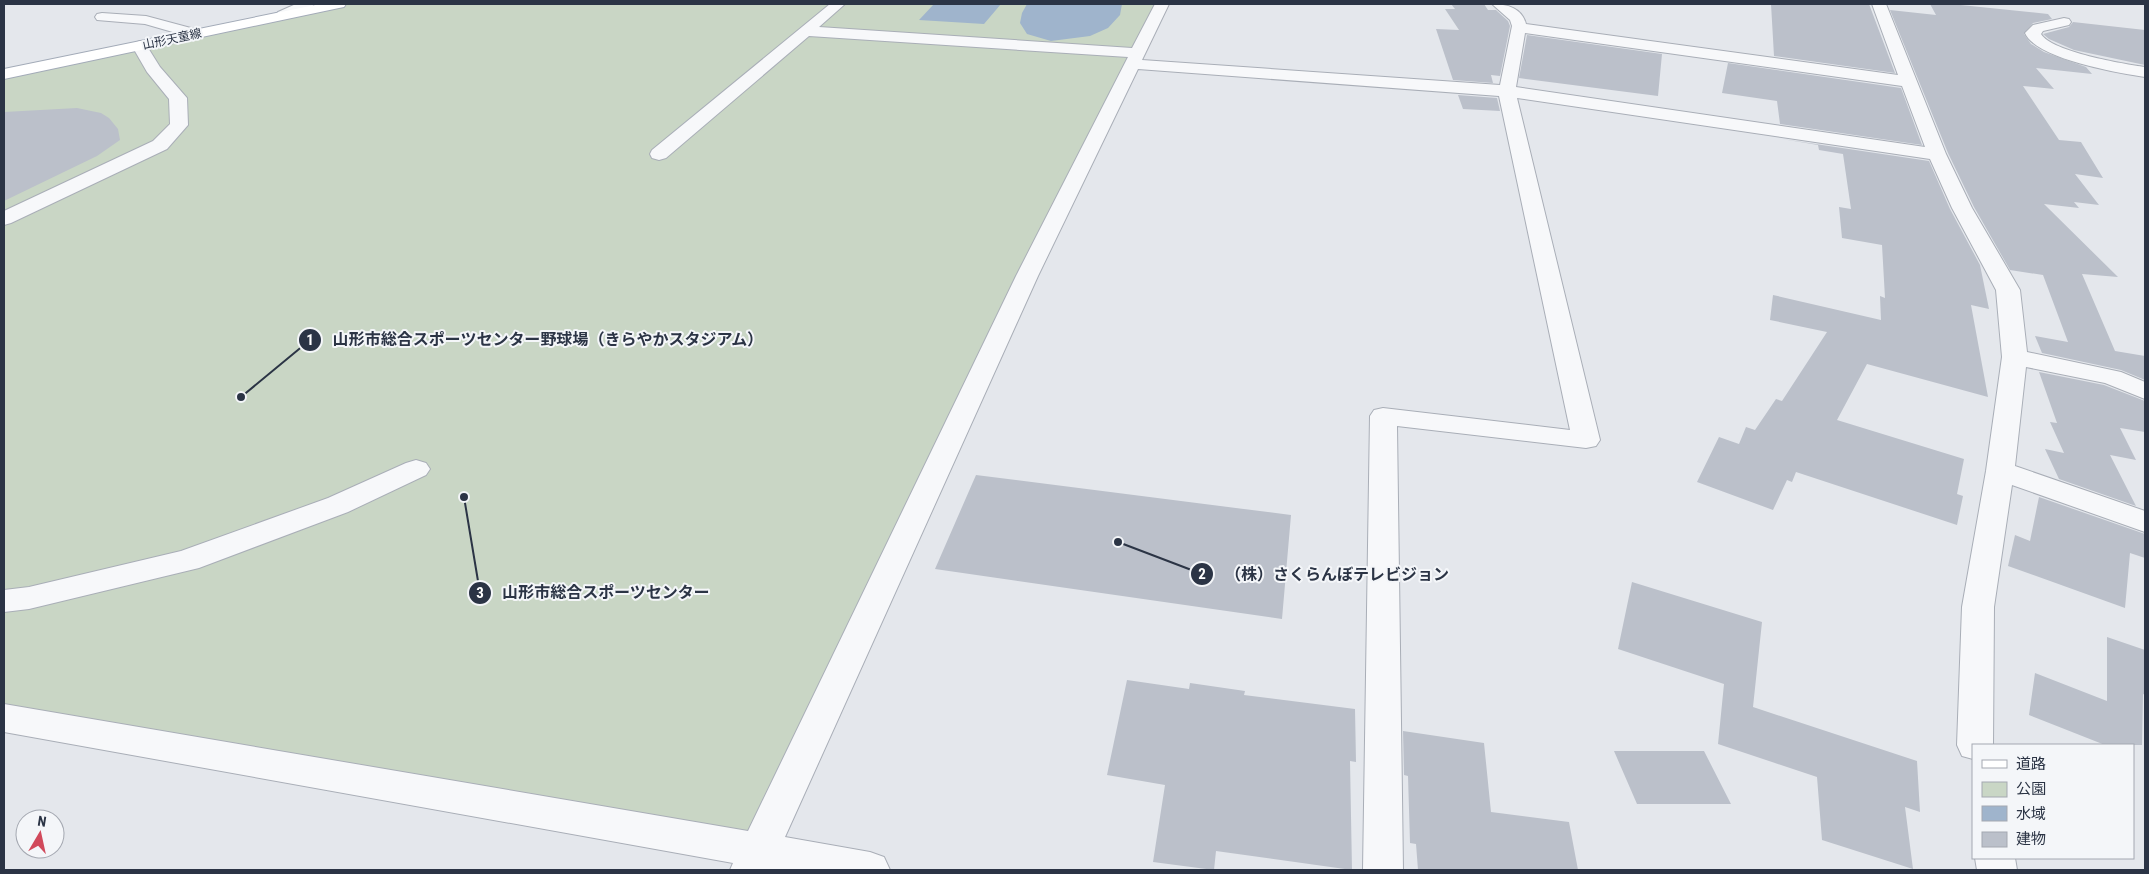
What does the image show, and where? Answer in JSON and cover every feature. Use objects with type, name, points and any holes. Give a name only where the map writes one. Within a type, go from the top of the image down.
[{"type":"main road","name":"山形天童線","points":[[4,74],[339,4]]},
{"type":"street","points":[[283,16],[308,4]]},
{"type":"street","points":[[659,154],[838,4]]},
{"type":"street","points":[[754,861],[1027,276],[1162,4]]},
{"type":"street","points":[[1383,870],[1383,416],[1586,440],[1507,90],[1518,28],[1516,18],[1499,4]]},
{"type":"street","points":[[1878,4],[1937,154],[1962,208],[2008,290],[2015,357],[2000,471],[1978,607],[1975,744]]},
{"type":"street","points":[[102,17],[146,20],[197,34]]},
{"type":"street","points":[[2064,22],[2038,28],[2033,33],[2037,40],[2058,50],[2094,62],[2145,72]]},
{"type":"street","points":[[1518,28],[1909,82]]},
{"type":"street","points":[[806,31],[1507,90],[1937,154]]},
{"type":"street","points":[[4,219],[160,145],[179,125],[178,98],[153,69],[140,46]]},
{"type":"street","points":[[2015,357],[2112,377],[2145,391]]},
{"type":"street","points":[[4,601],[29,598],[188,560],[338,505],[416,470]]},
{"type":"street","points":[[2000,471],[2145,522]]},
{"type":"street","points":[[4,718],[754,861],[870,870]]},
{"type":"green space","points":[[339,4],[1162,4],[759,851],[4,718],[4,77]]},
{"type":"water","points":[[934,4],[1001,4],[984,24],[919,20]]},
{"type":"water","points":[[1027,4],[1122,4],[1120,15],[1108,28],[1090,36],[1051,41],[1027,34],[1020,23],[1022,13]]},
{"type":"building","points":[[1451,4],[1484,4],[1488,10],[1496,10],[1508,21],[1510,26],[1500,76],[1491,75],[1493,83],[1453,80],[1436,29],[1459,30],[1445,9],[1455,9]]},
{"type":"building","points":[[1771,4],[1869,4],[1895,73],[1774,56]]},
{"type":"building","points":[[1930,4],[1951,4],[2048,14],[2052,19],[2033,23],[2024,34],[2031,44],[2044,52],[2086,67],[2092,74],[2036,68],[2054,89],[2023,86],[2059,140],[2081,142],[2103,178],[2075,174],[2099,205],[2074,202],[2079,208],[2044,204],[2118,277],[2082,274],[2115,351],[2145,356],[2145,380],[2121,370],[2042,353],[2035,336],[2068,342],[2043,275],[2010,270],[1974,207],[1948,153],[1890,10],[1936,15]]},
{"type":"building","points":[[2073,22],[2145,30],[2145,65],[2074,50],[2049,39],[2043,34],[2069,27]]},
{"type":"building","points":[[1527,35],[1662,54],[1658,96],[1519,78]]},
{"type":"building","points":[[1728,63],[1901,88],[1922,145],[1780,124],[1777,101],[1722,93]]},
{"type":"building","points":[[1458,95],[1497,98],[1500,111],[1463,109]]},
{"type":"building","points":[[77,108],[101,113],[109,118],[118,129],[120,140],[97,156],[4,201],[4,112]]},
{"type":"building","points":[[1782,139],[1929,161],[1950,209],[1980,265],[1989,309],[1971,305],[1988,397],[1867,364],[1837,420],[1964,459],[1957,494],[1963,496],[1957,525],[1796,472],[1792,482],[1787,480],[1773,510],[1697,482],[1719,437],[1739,444],[1746,427],[1755,430],[1776,399],[1782,401],[1827,332],[1770,320],[1773,295],[1881,320],[1880,296],[1885,298],[1882,245],[1842,238],[1839,207],[1851,209],[1843,154],[1819,150],[1818,145]]},
{"type":"building","points":[[2039,372],[2104,385],[2145,401],[2145,432],[2120,428],[2136,460],[2110,455],[2136,506],[2059,479],[2045,449],[2064,453],[2050,422],[2057,423]]},
{"type":"building","points":[[976,475],[1291,515],[1282,619],[935,569]]},
{"type":"building","points":[[2039,497],[2145,534],[2145,558],[2130,553],[2125,608],[2008,566],[2015,535],[2030,541]]},
{"type":"building","points":[[1632,582],[1762,622],[1753,707],[1917,761],[1920,812],[1905,807],[1913,869],[1822,840],[1817,777],[1718,744],[1724,684],[1618,649]]},
{"type":"building","points":[[2107,637],[2145,650],[2142,745],[2102,744],[2029,715],[2035,673],[2107,701]]},
{"type":"building","points":[[1127,680],[1189,689],[1190,683],[1245,691],[1244,695],[1355,709],[1356,762],[1350,761],[1352,870],[1216,851],[1214,870],[1153,862],[1165,785],[1107,775]]},
{"type":"building","points":[[1403,731],[1484,743],[1491,812],[1569,822],[1578,870],[1418,870],[1416,844],[1410,843],[1408,776],[1404,775]]},
{"type":"building","points":[[1614,751],[1704,751],[1731,804],[1637,804]]},
{"type":"place","name":"山形市総合スポーツセンター野球場（きらやかスタジアム）","points":[[241,397]]},
{"type":"place","name":"山形市総合スポーツセンター","points":[[464,497]]},
{"type":"place","name":"（株）さくらんぼテレビジョン","points":[[1118,542]]}]
